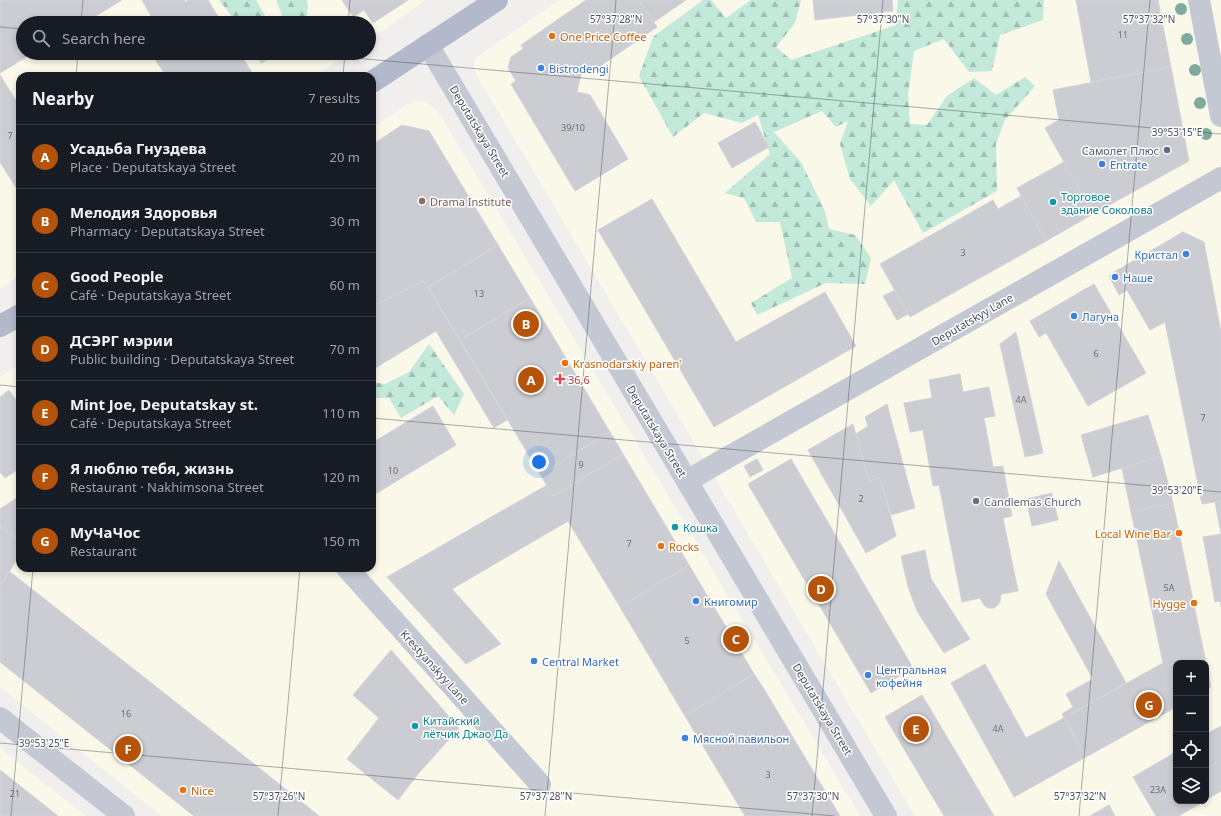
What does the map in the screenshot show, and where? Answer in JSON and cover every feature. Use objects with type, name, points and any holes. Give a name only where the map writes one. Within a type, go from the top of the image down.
[{"type":"main road","points":[[376,79],[497,0]]},
{"type":"main road","points":[[0,326],[16,317]]},
{"type":"street","points":[[1199,0],[1221,116]]},
{"type":"street","name":"Deputatskaya Street","points":[[428,45],[886,816]]},
{"type":"street","name":"Deputatskyy Lane","points":[[687,481],[1221,178]]},
{"type":"street","name":"Krestyanskyy Lane","points":[[350,572],[540,784]]},
{"type":"street","points":[[0,718],[124,816]]},
{"type":"shaded area","points":[[0,0],[425,0],[376,35],[376,16],[16,16],[16,60],[339,60],[321,72],[16,72],[16,278],[0,289]]},
{"type":"shaded area","points":[[560,0],[1221,0],[1221,816],[915,816],[476,74],[474,69],[474,61],[481,54]]},
{"type":"shaded area","points":[[416,101],[426,102],[439,113],[860,816],[162,816],[0,687],[0,377],[16,367],[16,572],[376,572],[376,125],[405,106]]},
{"type":"shaded area","points":[[0,748],[86,816],[0,816]]},
{"type":"green space","points":[[219,0],[256,0],[265,16],[232,16]]},
{"type":"green space","points":[[276,0],[307,0],[307,16],[283,16]]},
{"type":"green space","points":[[703,0],[711,0],[726,18],[751,0],[801,0],[795,23],[776,47],[791,60],[896,25],[898,0],[1044,0],[1043,20],[1000,35],[992,71],[969,72],[944,39],[914,51],[908,95],[910,124],[927,125],[947,96],[974,78],[996,95],[1025,77],[1035,86],[1005,120],[996,144],[997,191],[923,233],[894,180],[871,206],[850,179],[840,144],[848,121],[836,127],[822,111],[774,132],[801,162],[825,211],[829,229],[855,235],[871,258],[865,284],[826,283],[757,315],[751,303],[792,278],[780,222],[756,222],[744,198],[725,193],[770,154],[758,115],[742,123],[704,113],[673,137],[639,76],[653,37]]},
{"type":"green space","points":[[259,60],[268,60],[261,64]]},
{"type":"green space","points":[[429,344],[464,394],[454,415],[438,396],[401,418],[389,398],[376,398],[376,383],[385,384],[409,372]]},
{"type":"building","points":[[0,0],[122,0],[96,16],[16,16],[16,60],[21,60],[0,73]]},
{"type":"building","points":[[142,0],[184,0],[185,2],[189,0],[208,0],[218,16],[151,16]]},
{"type":"building","points":[[342,0],[408,0],[376,21],[376,16],[368,16],[364,10],[352,16]]},
{"type":"building","points":[[586,0],[639,0],[657,27],[596,69],[583,66],[577,92],[590,95],[628,159],[575,191],[511,84],[516,81],[508,68],[511,57],[523,49],[521,45]]},
{"type":"building","points":[[639,0],[686,0],[654,22]]},
{"type":"building","points":[[813,0],[892,0],[893,11],[815,20]]},
{"type":"building","points":[[1076,0],[1158,0],[1171,67],[1091,82]]},
{"type":"building","points":[[156,60],[244,60],[252,72],[163,72]]},
{"type":"building","points":[[1171,67],[1189,161],[1093,214],[1045,128],[1059,120],[1053,90]]},
{"type":"building","points":[[0,75],[16,101],[16,188],[0,162]]},
{"type":"building","points":[[755,122],[769,147],[732,168],[718,143]]},
{"type":"building","name":"Drama Institute","points":[[402,125],[429,131],[498,245],[428,287],[424,281],[376,305],[376,142]]},
{"type":"building","points":[[1064,162],[1093,214],[1046,241],[1017,188]]},
{"type":"building","points":[[1021,196],[1046,241],[910,317],[880,264],[993,200],[998,209]]},
{"type":"building","points":[[652,199],[736,342],[825,292],[856,346],[714,427],[598,230]]},
{"type":"building","points":[[1183,232],[1204,242],[1221,332],[1221,501],[1202,504],[1165,322],[1150,330],[1116,271]]},
{"type":"building","points":[[498,245],[530,298],[460,340],[428,287]]},
{"type":"building","points":[[1116,271],[1127,290],[1119,295],[1109,276]]},
{"type":"building","points":[[424,281],[507,420],[494,428],[436,331],[376,368],[376,305]]},
{"type":"building","points":[[1094,284],[1146,373],[1088,406],[1037,317]]},
{"type":"building","points":[[895,290],[908,314],[897,320],[883,296]]},
{"type":"building","points":[[530,298],[610,432],[540,474],[460,340]]},
{"type":"building","points":[[1037,317],[1046,333],[1039,337],[1030,321]]},
{"type":"building","points":[[1016,332],[1043,453],[1025,457],[1000,344]]},
{"type":"building","name":"Candlemas Church","points":[[960,374],[963,392],[989,387],[995,416],[984,418],[993,467],[1003,466],[1012,516],[1003,518],[1018,591],[1001,594],[1000,602],[993,608],[988,608],[984,605],[980,598],[962,602],[939,485],[933,486],[923,430],[910,432],[904,403],[932,398],[929,380]]},
{"type":"building","points":[[9,390],[16,400],[16,471],[5,478],[0,472],[0,397]]},
{"type":"building","points":[[887,404],[915,508],[891,515],[880,478],[869,481],[856,434],[868,426],[865,417]]},
{"type":"building","points":[[433,406],[456,445],[376,494],[376,441]]},
{"type":"building","points":[[1148,415],[1161,456],[1093,477],[1081,435]]},
{"type":"building","points":[[853,424],[869,481],[880,478],[896,536],[866,553],[808,450]]},
{"type":"building","points":[[610,432],[623,454],[553,496],[540,474]]},
{"type":"building","points":[[623,454],[689,565],[620,607],[568,521],[452,589],[501,644],[466,664],[387,577],[547,485],[553,496]]},
{"type":"building","points":[[1161,456],[1173,503],[1131,512],[1122,468]]},
{"type":"building","points":[[757,459],[763,470],[750,477],[744,466]]},
{"type":"building","points":[[791,459],[913,668],[871,693],[748,484]]},
{"type":"building","points":[[1052,493],[1058,520],[1032,526],[1026,499]]},
{"type":"building","points":[[16,499],[16,539],[0,526],[0,509]]},
{"type":"building","points":[[1221,501],[1221,534],[1215,502]]},
{"type":"building","points":[[1173,503],[1205,660],[1173,660],[1173,709],[1086,757],[1064,718],[1163,663],[1131,512]]},
{"type":"building","points":[[0,526],[16,539],[16,561],[0,587]]},
{"type":"building","points":[[1221,534],[1221,607],[1220,601],[1215,602],[1203,537]]},
{"type":"building","points":[[925,550],[931,579],[970,639],[944,653],[917,611],[908,587],[901,556]]},
{"type":"building","points":[[1059,561],[1126,683],[1064,718],[1062,714],[1073,707],[1066,694],[1093,679],[1046,594]]},
{"type":"building","points":[[689,565],[754,674],[685,716],[620,607]]},
{"type":"building","points":[[9,571],[319,816],[194,816],[0,662],[0,587]]},
{"type":"building","name":"Китайский лётчик Джао Да","points":[[391,650],[459,728],[418,774],[398,800],[347,759],[379,718],[353,695]]},
{"type":"building","points":[[985,664],[1026,738],[1064,718],[1086,757],[1014,797],[951,683]]},
{"type":"building","points":[[754,674],[840,816],[745,816],[685,716]]},
{"type":"building","points":[[1209,677],[1211,687],[1209,688]]},
{"type":"building","points":[[922,695],[994,816],[944,816],[885,717]]},
{"type":"building","points":[[1221,726],[1221,791],[1209,798],[1209,768],[1209,732]]},
{"type":"building","points":[[1173,754],[1173,804],[1199,804],[1179,816],[1156,816],[1133,777]]},
{"type":"building","points":[[0,770],[58,816],[0,816]]},
{"type":"building","points":[[1109,805],[1115,816],[1090,816]]},
{"type":"place","name":"One Price Coffee","points":[[552,36]]},
{"type":"place","name":"Bistrodengi","points":[[541,68]]},
{"type":"place","name":"Самолет Плюс","points":[[1167,150]]},
{"type":"place","name":"Entrate","points":[[1102,164]]},
{"type":"place","name":"Drama Institute","points":[[422,201]]},
{"type":"place","name":"Торговое здание Соколова","points":[[1053,202]]},
{"type":"place","name":"Кристал","points":[[1186,254]]},
{"type":"place","name":"Наше","points":[[1115,277]]},
{"type":"place","name":"Лагуна","points":[[1074,316]]},
{"type":"place","name":"Мелодия Здоровья","points":[[526,324]]},
{"type":"place","name":"Krasnodarskiy paren'","points":[[565,363]]},
{"type":"place","name":"36,6","points":[[560,379]]},
{"type":"place","name":"Усадьба Гнуздева","points":[[531,380]]},
{"type":"place","name":"Candlemas Church","points":[[976,501]]},
{"type":"place","name":"Кошка","points":[[675,527]]},
{"type":"place","name":"Local Wine Bar","points":[[1179,533]]},
{"type":"place","name":"Rocks","points":[[661,546]]},
{"type":"place","name":"ДСЭРГ мэрии","points":[[821,589]]},
{"type":"place","name":"Книгомир","points":[[696,601]]},
{"type":"place","name":"Hygge","points":[[1194,603]]},
{"type":"place","name":"Good People","points":[[736,639]]},
{"type":"place","name":"Central Market","points":[[534,661]]},
{"type":"place","name":"Центральная кофейня","points":[[868,675]]},
{"type":"place","name":"МуЧаЧос","points":[[1149,705]]},
{"type":"place","name":"Китайский лётчик Джао Да","points":[[415,726]]},
{"type":"place","name":"Mint Joe, Deputatskay st.","points":[[916,729]]},
{"type":"place","name":"Мясной павильон","points":[[685,738]]},
{"type":"place","name":"Я люблю тебя, жизнь","points":[[128,749]]},
{"type":"place","name":"Nice","points":[[183,790]]}]
